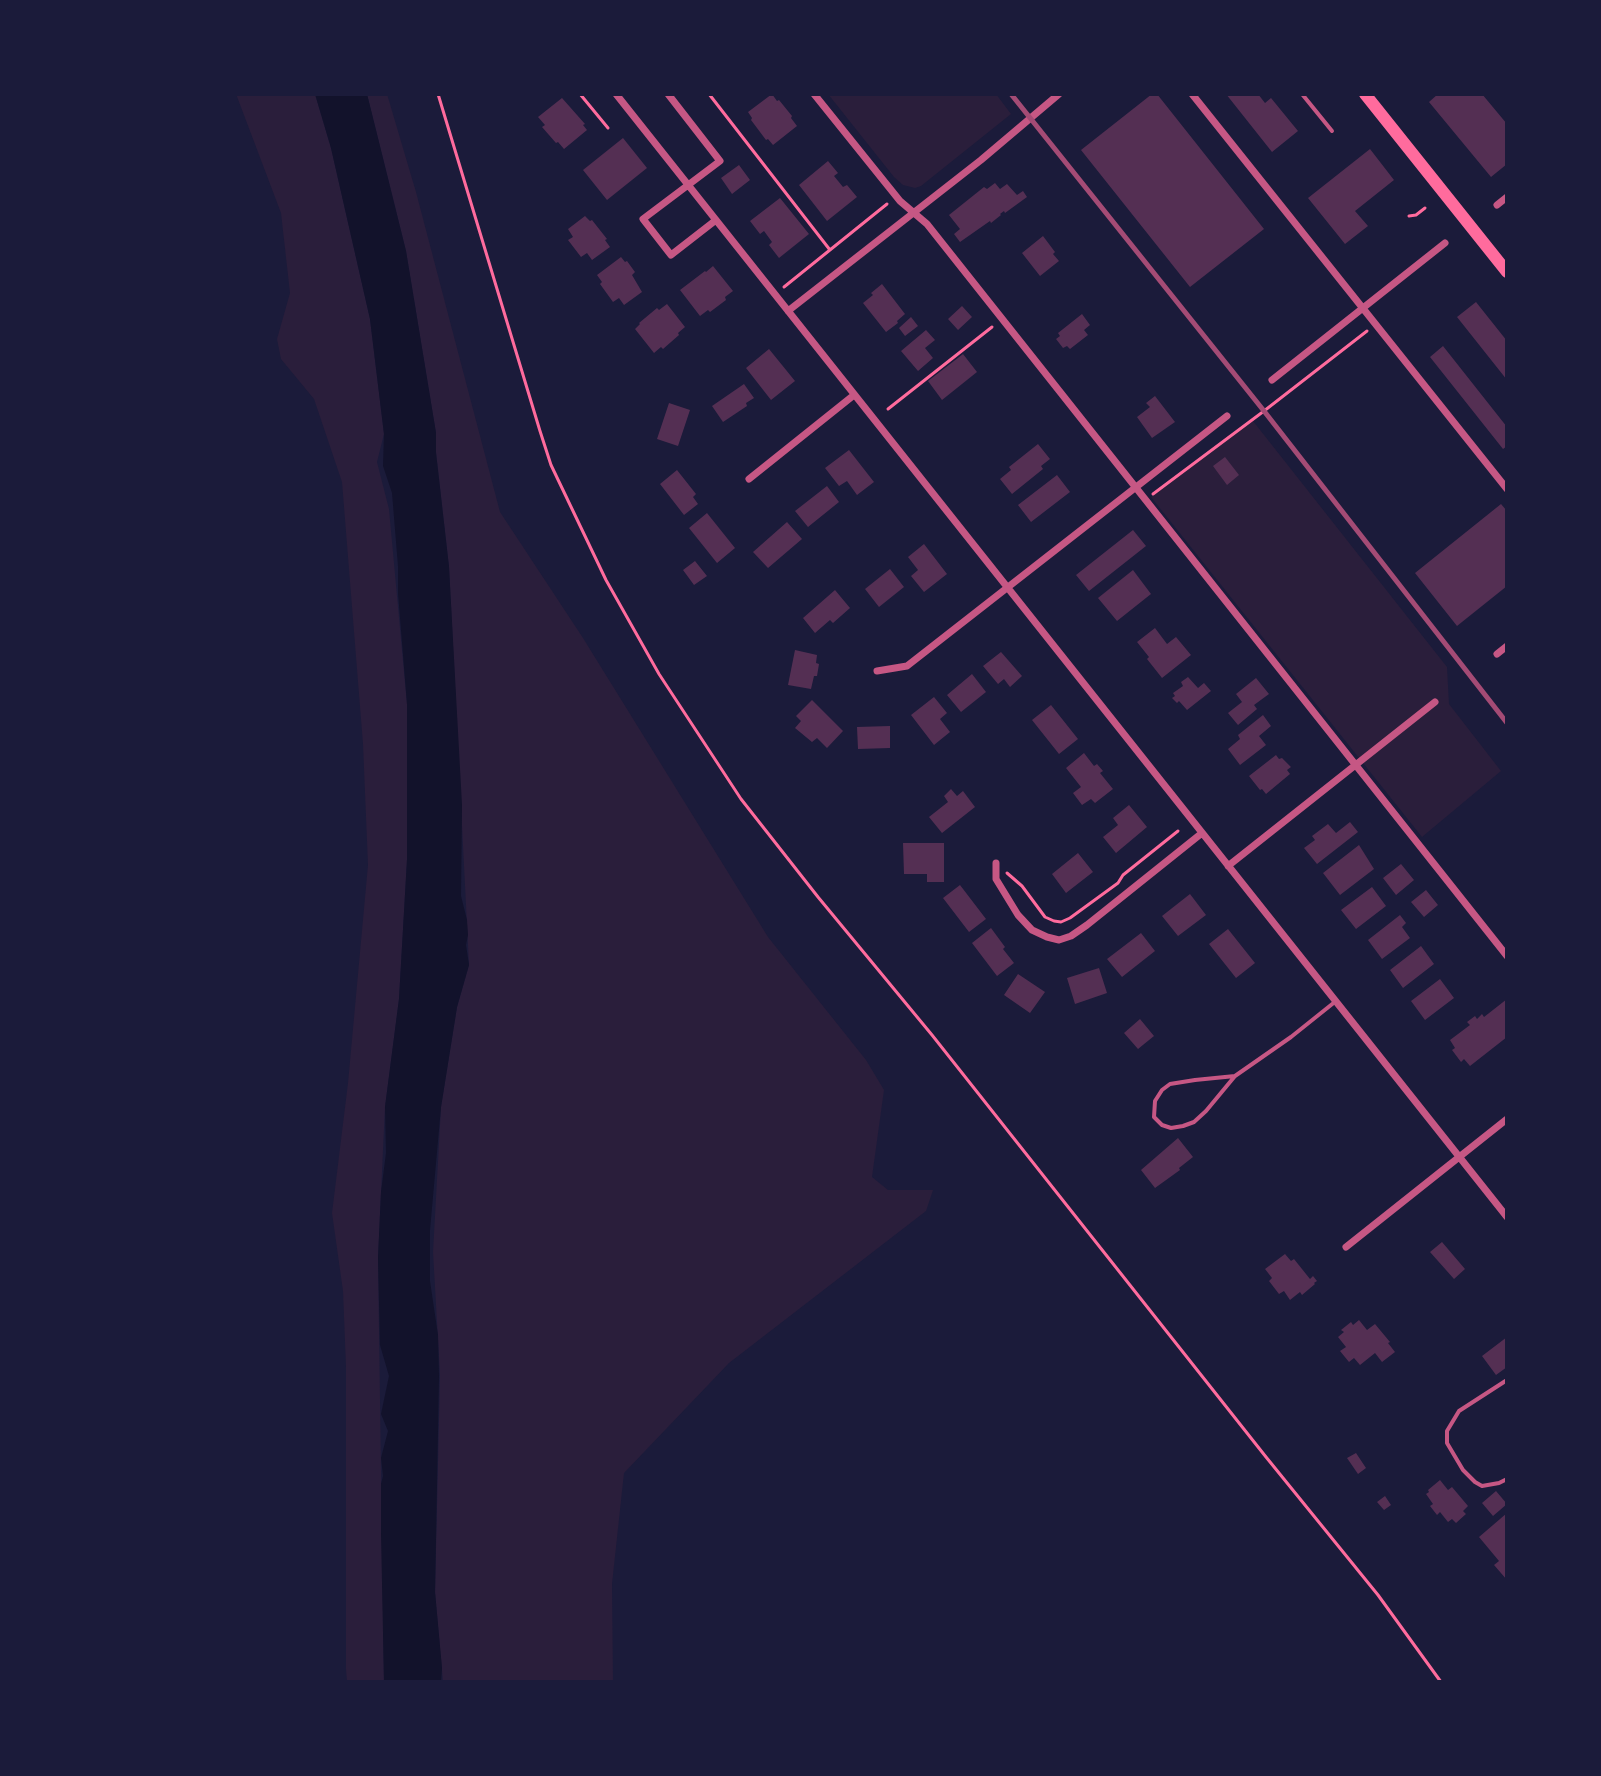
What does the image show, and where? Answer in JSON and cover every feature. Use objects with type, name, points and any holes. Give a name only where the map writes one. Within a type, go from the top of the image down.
[{"type":"highway","points":[[1365,94],[1507,272]]},
{"type":"street","points":[[616,94],[1507,1217]]},
{"type":"street","points":[[668,94],[720,161],[643,219],[671,255],[716,220]]},
{"type":"street","points":[[814,94],[896,197],[927,224],[1507,956]]},
{"type":"street","points":[[788,311],[981,160],[1059,94]]},
{"type":"street","points":[[1192,94],[1507,489]]},
{"type":"street","points":[[1497,205],[1507,197]]},
{"type":"street","points":[[1272,380],[1445,243]]},
{"type":"street","points":[[749,479],[854,395]]},
{"type":"street","points":[[877,671],[907,666],[1227,416]]},
{"type":"street","points":[[1497,654],[1507,646]]},
{"type":"street","points":[[1228,866],[1435,702]]},
{"type":"street","points":[[996,863],[996,879],[1018,915],[1032,930],[1059,940],[1087,925],[1202,833]]},
{"type":"street","points":[[1346,1247],[1507,1119]]},
{"type":"lane","points":[[1302,94],[1332,131]]},
{"type":"lane","points":[[1235,1076],[1170,1084],[1155,1101],[1154,1117],[1171,1128],[1194,1122],[1235,1076],[1336,1001]]},
{"type":"lane","points":[[1507,1380],[1459,1411],[1447,1431],[1447,1443],[1463,1470],[1475,1482],[1482,1486],[1507,1479]]},
{"type":"path","points":[[438,94],[551,465],[606,580],[659,674],[741,799],[1378,1595],[1441,1682]]},
{"type":"path","points":[[580,94],[608,128]]},
{"type":"path","points":[[709,94],[830,250]]},
{"type":"path","points":[[775,295],[896,197]]},
{"type":"path","points":[[1409,216],[1425,208]]},
{"type":"path","points":[[1146,499],[1367,330],[1363,308]]},
{"type":"path","points":[[888,409],[1003,319]]},
{"type":"path","points":[[996,863],[1022,886],[1045,917],[1061,922],[1118,883],[1123,875],[1178,831]]},
{"type":"shaded area","points":[[236,94],[315,94],[331,148],[370,319],[384,434],[377,462],[389,509],[407,704],[407,860],[399,999],[385,1107],[378,1258],[384,1682],[347,1682],[346,1669],[346,1367],[343,1291],[332,1213],[348,1083],[368,865],[363,744],[342,482],[314,399],[281,359],[277,339],[290,293],[281,213]]},
{"type":"shaded area","points":[[315,94],[367,94],[406,251],[436,433],[449,567],[462,805],[461,896],[467,920],[469,965],[457,1007],[441,1107],[430,1230],[430,1281],[438,1335],[439,1376],[435,1592],[441,1682],[384,1682],[381,1458],[388,1431],[381,1414],[389,1376],[380,1345],[378,1258],[386,1153],[385,1107],[399,999],[407,860],[407,704],[392,493],[383,466],[384,434],[370,319],[331,148]]},
{"type":"shaded area","points":[[367,94],[387,94],[416,192],[500,512],[583,638],[768,937],[866,1060],[884,1090],[872,1177],[888,1190],[933,1190],[926,1211],[729,1363],[624,1473],[612,1584],[613,1682],[443,1682],[435,1592],[440,1375],[433,1252],[441,1107],[457,1007],[469,965],[449,567],[436,433],[406,251]]},
{"type":"shaded area","points":[[828,94],[996,94],[1011,114],[915,188],[903,185],[894,177]]},
{"type":"shaded area","points":[[1253,421],[1447,667],[1449,704],[1501,771],[1422,837],[1151,497]]},
{"type":"building","points":[[772,94],[797,126],[773,145],[766,140],[748,112]]},
{"type":"building","points":[[1152,94],[1157,94],[1264,229],[1190,287],[1081,150]]},
{"type":"building","points":[[1226,94],[1258,94],[1265,103],[1271,98],[1298,131],[1272,152]]},
{"type":"building","points":[[1438,94],[1482,94],[1507,124],[1507,164],[1491,177],[1429,102]]},
{"type":"building","points":[[562,98],[587,130],[564,149],[542,127],[545,125],[538,117]]},
{"type":"building","points":[[623,138],[647,168],[607,200],[583,170]]},
{"type":"building","points":[[1370,149],[1394,180],[1355,211],[1368,226],[1345,244],[1308,198]]},
{"type":"building","points":[[828,161],[838,173],[834,176],[857,197],[827,221],[799,185]]},
{"type":"building","points":[[739,165],[750,180],[732,194],[721,178]]},
{"type":"building","points":[[995,183],[1000,189],[1007,184],[1017,195],[1023,191],[1027,197],[960,242],[954,234],[960,229],[949,215],[984,187],[987,189]]},
{"type":"building","points":[[780,198],[809,234],[779,258],[769,245],[772,242],[764,231],[760,234],[750,221]]},
{"type":"building","points":[[585,216],[592,220],[610,247],[592,260],[587,253],[581,257],[568,240],[573,237],[568,229]]},
{"type":"building","points":[[1043,236],[1059,261],[1040,276],[1022,253]]},
{"type":"building","points":[[621,257],[635,272],[632,275],[642,292],[624,305],[619,298],[613,302],[597,275]]},
{"type":"building","points":[[713,266],[733,291],[725,297],[726,300],[700,316],[680,290]]},
{"type":"building","points":[[882,284],[905,314],[886,332],[863,303]]},
{"type":"building","points":[[1476,302],[1507,341],[1507,380],[1457,317]]},
{"type":"building","points":[[667,304],[685,327],[663,349],[661,347],[654,353],[635,329],[657,308],[659,310]]},
{"type":"building","points":[[962,306],[972,317],[958,330],[948,319]]},
{"type":"building","points":[[1082,314],[1090,325],[1084,330],[1088,335],[1070,349],[1067,346],[1063,348],[1056,339],[1060,336],[1058,333]]},
{"type":"building","points":[[911,317],[918,326],[905,336],[899,328]]},
{"type":"building","points":[[926,330],[935,340],[925,348],[933,358],[918,371],[901,351]]},
{"type":"building","points":[[1443,346],[1507,427],[1507,446],[1503,449],[1430,357]]},
{"type":"building","points":[[769,349],[795,381],[771,400],[746,368]]},
{"type":"building","points":[[963,354],[977,372],[942,400],[928,381]]},
{"type":"building","points":[[744,384],[754,398],[723,422],[712,406]]},
{"type":"building","points":[[1155,396],[1175,422],[1152,438],[1137,417],[1150,407],[1146,403]]},
{"type":"building","points":[[669,403],[690,410],[678,446],[657,439]]},
{"type":"building","points":[[1038,444],[1050,459],[1041,466],[1043,469],[1012,494],[1000,479],[1011,470],[1009,467]]},
{"type":"building","points":[[849,450],[874,482],[857,495],[847,481],[839,486],[825,468]]},
{"type":"building","points":[[1225,457],[1239,475],[1227,485],[1213,466]]},
{"type":"building","points":[[677,470],[696,494],[693,497],[698,504],[684,515],[660,484]]},
{"type":"building","points":[[1057,475],[1070,492],[1031,522],[1018,505]]},
{"type":"building","points":[[827,486],[839,502],[808,527],[795,511]]},
{"type":"building","points":[[1501,504],[1507,511],[1507,586],[1457,626],[1415,573]]},
{"type":"building","points":[[707,513],[735,548],[717,563],[689,528]]},
{"type":"building","points":[[787,522],[802,539],[768,568],[753,552]]},
{"type":"building","points":[[1133,530],[1146,546],[1089,591],[1076,575]]},
{"type":"building","points":[[924,544],[947,574],[924,592],[911,576],[918,570],[908,557]]},
{"type":"building","points":[[695,561],[707,576],[694,585],[683,570]]},
{"type":"building","points":[[890,569],[904,587],[879,607],[865,589]]},
{"type":"building","points":[[1133,570],[1151,594],[1117,621],[1098,598]]},
{"type":"building","points":[[835,590],[850,608],[815,633],[803,618]]},
{"type":"building","points":[[1155,628],[1167,644],[1176,637],[1191,655],[1162,678],[1137,642]]},
{"type":"building","points":[[795,650],[817,655],[817,676],[814,676],[811,689],[788,685]]},
{"type":"building","points":[[1001,652],[1022,676],[1010,687],[1004,679],[998,684],[983,666]]},
{"type":"building","points":[[972,674],[986,692],[961,712],[947,695]]},
{"type":"building","points":[[1188,677],[1198,688],[1204,683],[1211,691],[1187,710],[1172,698],[1175,696],[1173,693],[1183,686],[1181,682]]},
{"type":"building","points":[[1256,678],[1269,694],[1254,705],[1257,709],[1238,725],[1228,713],[1242,702],[1236,694]]},
{"type":"building","points":[[934,697],[947,713],[940,719],[950,732],[934,745],[911,715]]},
{"type":"building","points":[[812,700],[843,731],[827,748],[817,738],[812,742],[795,728],[801,721],[796,716]]},
{"type":"building","points":[[1051,705],[1078,739],[1059,754],[1032,720]]},
{"type":"building","points":[[1263,715],[1271,726],[1259,736],[1266,745],[1240,765],[1228,749],[1240,739],[1238,735]]},
{"type":"building","points":[[890,726],[890,748],[858,749],[857,727]]},
{"type":"building","points":[[1084,753],[1094,766],[1097,764],[1103,771],[1100,773],[1113,789],[1095,803],[1091,799],[1082,805],[1073,793],[1081,787],[1066,768]]},
{"type":"building","points":[[1276,755],[1291,767],[1287,770],[1290,774],[1266,794],[1249,776]]},
{"type":"building","points":[[951,789],[957,796],[963,791],[975,807],[942,833],[929,817],[948,802],[944,796]]},
{"type":"building","points":[[1129,805],[1147,827],[1116,853],[1103,837],[1118,825],[1113,818]]},
{"type":"building","points":[[1350,822],[1358,832],[1317,864],[1304,848],[1315,840],[1312,836],[1328,824],[1336,833]]},
{"type":"building","points":[[903,843],[944,843],[944,882],[927,882],[927,874],[904,874]]},
{"type":"building","points":[[1359,845],[1374,869],[1340,895],[1323,873]]},
{"type":"building","points":[[1078,853],[1093,872],[1066,893],[1052,874]]},
{"type":"building","points":[[1401,864],[1414,880],[1396,895],[1383,878]]},
{"type":"building","points":[[960,885],[986,919],[969,932],[943,898]]},
{"type":"building","points":[[1372,887],[1386,906],[1356,929],[1341,910]]},
{"type":"building","points":[[1426,890],[1438,905],[1424,917],[1411,902]]},
{"type":"building","points":[[1190,894],[1206,915],[1178,936],[1162,916]]},
{"type":"building","points":[[1400,915],[1406,923],[1402,927],[1410,938],[1382,959],[1368,940]]},
{"type":"building","points":[[991,928],[1014,963],[997,976],[972,943]]},
{"type":"building","points":[[1228,929],[1255,963],[1236,978],[1209,944]]},
{"type":"building","points":[[1141,933],[1155,951],[1122,977],[1107,959]]},
{"type":"building","points":[[1421,946],[1434,964],[1403,988],[1390,970]]},
{"type":"building","points":[[1099,968],[1107,993],[1075,1004],[1067,978]]},
{"type":"building","points":[[1018,974],[1045,992],[1030,1013],[1004,995]]},
{"type":"building","points":[[1440,979],[1454,998],[1425,1020],[1411,1001]]},
{"type":"building","points":[[1507,999],[1507,1037],[1470,1066],[1464,1059],[1461,1062],[1452,1050],[1455,1048],[1450,1040],[1470,1025],[1467,1022],[1475,1016],[1477,1019],[1482,1014],[1484,1017]]},
{"type":"building","points":[[1140,1019],[1154,1036],[1138,1049],[1124,1033]]},
{"type":"building","points":[[1178,1138],[1193,1157],[1155,1188],[1141,1170]]},
{"type":"building","points":[[1442,1242],[1465,1269],[1454,1279],[1430,1252]]},
{"type":"building","points":[[1285,1254],[1291,1261],[1294,1259],[1310,1279],[1313,1276],[1317,1281],[1302,1295],[1300,1292],[1290,1300],[1284,1291],[1279,1294],[1265,1269]]},
{"type":"building","points":[[1359,1320],[1367,1330],[1375,1324],[1395,1352],[1382,1362],[1375,1353],[1360,1365],[1354,1358],[1349,1362],[1340,1351],[1346,1347],[1338,1337],[1344,1332],[1341,1330]]},
{"type":"building","points":[[1507,1337],[1507,1367],[1496,1375],[1482,1356]]},
{"type":"building","points":[[1356,1453],[1366,1468],[1358,1474],[1347,1458]]},
{"type":"building","points":[[1440,1480],[1448,1490],[1452,1487],[1468,1506],[1463,1511],[1466,1514],[1456,1523],[1452,1519],[1448,1522],[1440,1512],[1437,1515],[1430,1506],[1433,1504],[1426,1494]]},
{"type":"building","points":[[1496,1491],[1507,1504],[1493,1516],[1482,1503]]},
{"type":"building","points":[[1385,1496],[1391,1505],[1384,1510],[1377,1502]]},
{"type":"building","points":[[1507,1513],[1507,1580],[1494,1565],[1499,1561],[1479,1537]]},
{"type":"railway","points":[[1011,94],[1507,723]]}]
